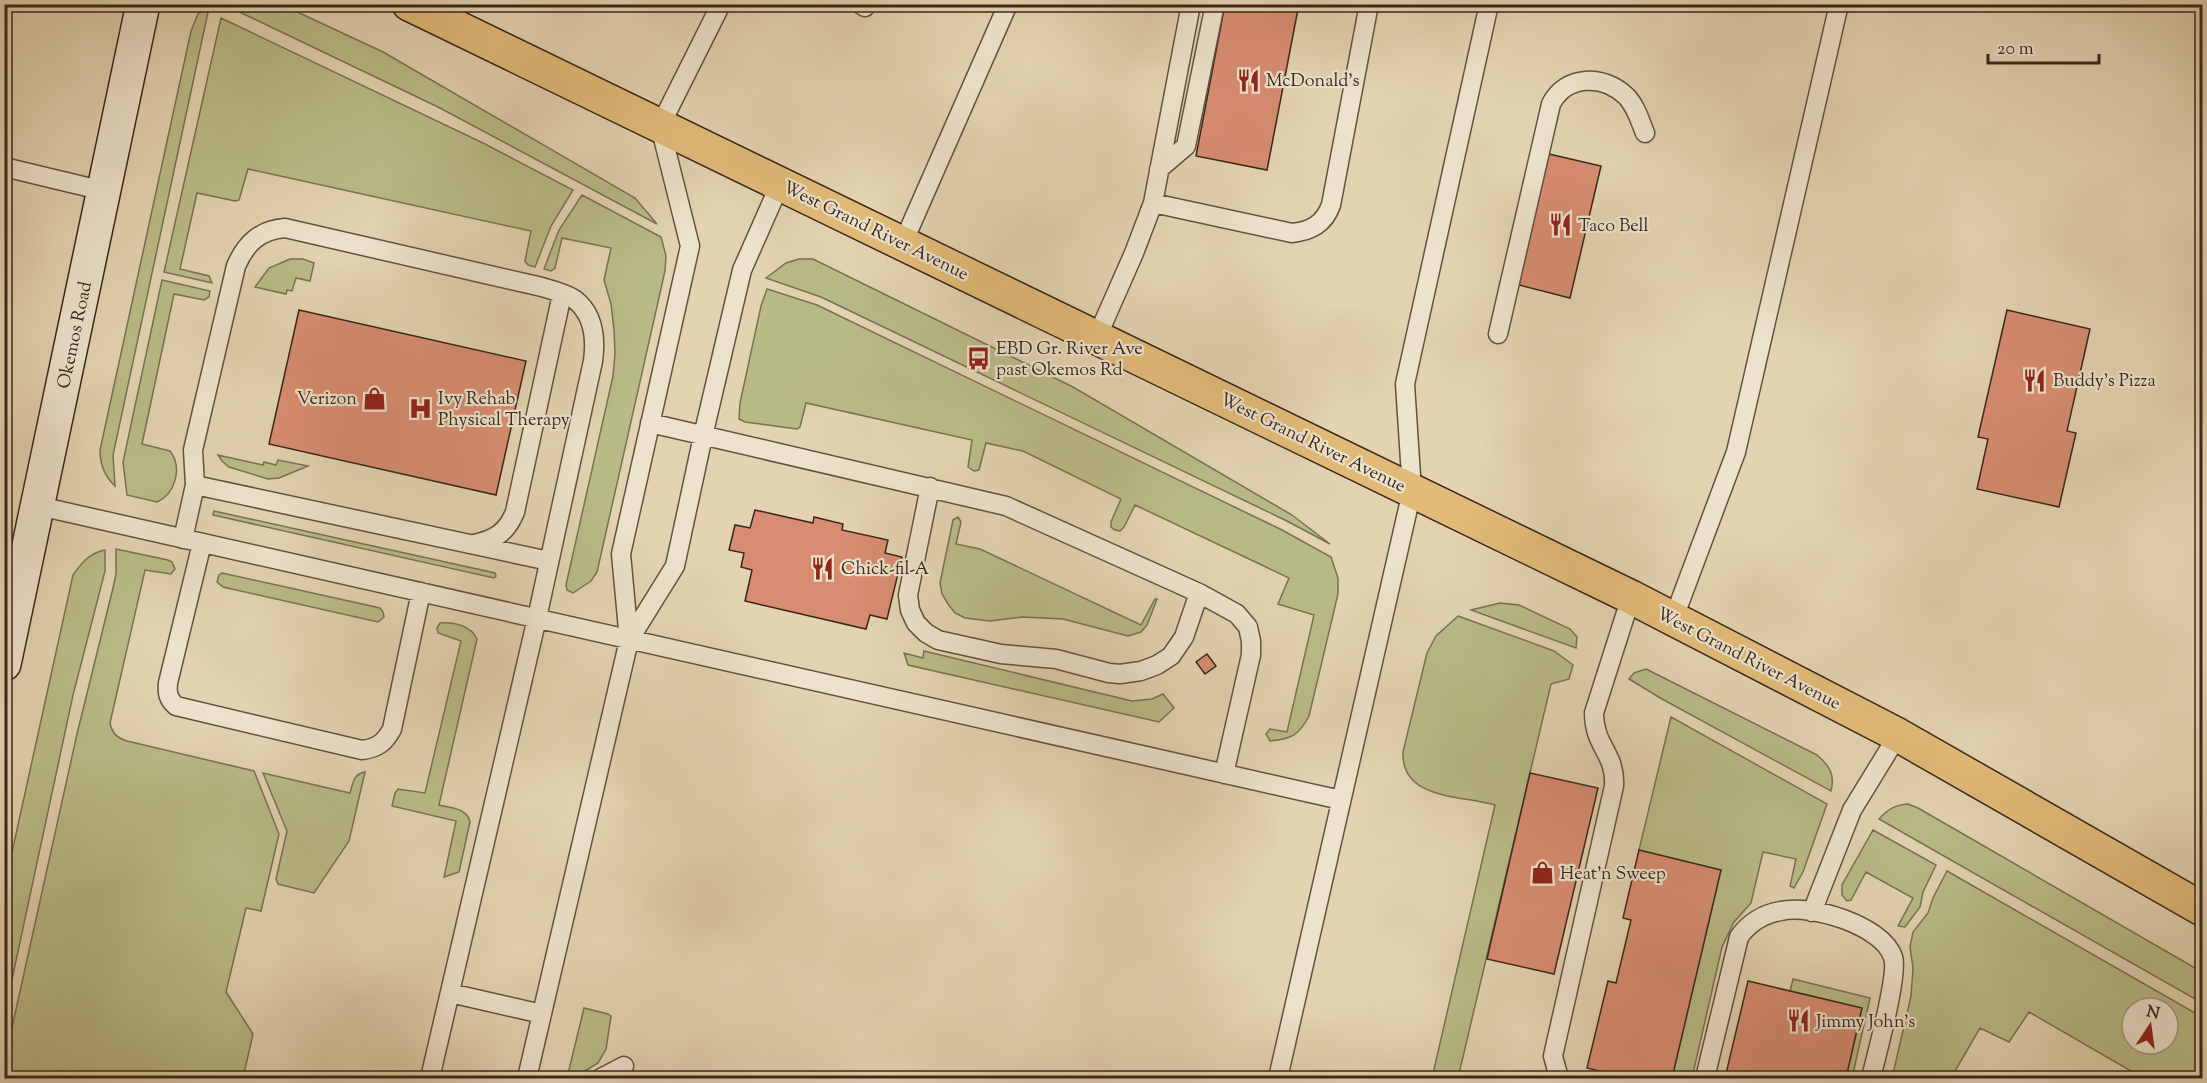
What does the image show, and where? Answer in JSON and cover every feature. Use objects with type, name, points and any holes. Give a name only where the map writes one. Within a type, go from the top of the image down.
[{"type":"main road","name":"Okemos Road","points":[[4,664],[16,560],[39,506],[143,4]]},
{"type":"main road","name":"West Grand River Avenue","points":[[409,4],[454,14],[660,126],[1630,597],[1898,735],[2202,909]]},
{"type":"lane","points":[[527,1078],[629,640],[621,554],[690,246],[660,126],[721,4]]},
{"type":"lane","points":[[903,243],[1008,4]]},
{"type":"lane","points":[[1097,337],[1153,203],[1191,4]]},
{"type":"lane","points":[[1159,169],[1186,146],[1215,4]]},
{"type":"lane","points":[[1153,203],[1292,233],[1312,229],[1320,222],[1327,214],[1330,205],[1369,4]]},
{"type":"lane","points":[[1278,1078],[1412,491],[1405,384],[1489,4]]},
{"type":"lane","points":[[1673,620],[1736,452],[1839,4]]},
{"type":"lane","points":[[1498,333],[1551,104],[1556,95],[1564,87],[1574,82],[1587,80],[1613,87],[1625,95],[1632,104],[1646,133]]},
{"type":"lane","points":[[4,167],[104,190]]},
{"type":"lane","points":[[629,640],[675,566],[742,270],[780,184]]},
{"type":"lane","points":[[183,539],[195,485],[193,450],[236,266],[242,252],[252,240],[262,233],[285,228],[542,287],[573,299],[585,312],[593,327],[595,344],[537,618],[430,1078]]},
{"type":"lane","points":[[472,545],[488,542],[502,534],[510,524],[515,512],[562,294]]},
{"type":"lane","points":[[650,423],[1006,506],[1199,592],[1237,614],[1248,627],[1251,655],[1224,774]]},
{"type":"lane","points":[[195,485],[549,561]]},
{"type":"lane","points":[[930,487],[908,595],[910,610],[916,623],[938,640],[1001,654],[1056,659],[1109,673],[1131,673],[1149,668],[1171,656],[1184,637],[1199,592]]},
{"type":"lane","points":[[39,506],[1341,800]]},
{"type":"lane","points":[[202,543],[168,683],[167,692],[170,700],[176,706],[362,750],[379,746],[387,739],[392,729],[421,592]]},
{"type":"lane","points":[[1559,1078],[1553,1056],[1614,786],[1614,766],[1610,756],[1598,740],[1594,727],[1594,713],[1630,597]]},
{"type":"lane","points":[[1812,912],[1852,810],[1898,735]]},
{"type":"lane","points":[[1705,1078],[1739,937],[1746,927],[1756,920],[1782,910],[1797,909],[1853,923],[1889,948],[1895,965],[1871,1078]]},
{"type":"lane","points":[[450,993],[542,1014]]},
{"type":"lane","points":[[601,1078],[624,1066]]},
{"type":"green space","points":[[225,5],[273,5],[291,9],[383,52],[635,198],[657,224],[438,107]]},
{"type":"green space","points":[[204,9],[208,12],[113,455],[115,486],[103,470],[100,450],[191,31],[198,14]]},
{"type":"green space","points":[[221,18],[483,143],[573,190],[551,226],[535,267],[528,265],[525,261],[531,231],[248,169],[239,200],[197,193],[180,269],[209,276],[212,283],[164,272]]},
{"type":"green space","points":[[582,195],[661,237],[666,256],[665,271],[597,572],[591,581],[573,593],[567,590],[566,585],[613,376],[615,353],[611,304],[604,280],[611,248],[562,238],[555,268],[551,271],[544,269],[559,230]]},
{"type":"green space","points":[[290,259],[303,259],[314,263],[310,281],[296,278],[292,291],[287,290],[286,294],[255,287],[269,268]]},
{"type":"green space","points":[[799,259],[813,259],[1073,387],[1292,515],[1330,544],[1287,521],[821,297],[766,278],[786,263]]},
{"type":"green space","points":[[162,280],[210,291],[209,297],[204,300],[174,294],[142,444],[170,451],[176,465],[172,487],[157,502],[127,495],[123,462]]},
{"type":"green space","points":[[767,289],[817,305],[1282,530],[1331,557],[1338,578],[1338,594],[1309,716],[1302,728],[1294,735],[1278,740],[1270,741],[1266,734],[1270,729],[1287,732],[1314,615],[1278,604],[1289,578],[1135,505],[1124,527],[1120,531],[1115,530],[1111,527],[1111,522],[1121,499],[1023,451],[986,443],[979,470],[974,471],[968,467],[972,440],[806,403],[800,427],[797,429],[745,422],[739,419],[740,403],[761,306]]},
{"type":"green space","points":[[218,455],[263,465],[264,462],[276,465],[278,460],[308,466],[279,478],[268,479],[229,467]]},
{"type":"green space","points":[[214,511],[495,573],[496,576],[494,578],[213,515]]},
{"type":"green space","points":[[958,517],[961,522],[956,544],[980,549],[1141,625],[1157,599],[1147,625],[1141,632],[1128,636],[1063,619],[1022,617],[990,621],[965,618],[955,613],[942,594],[940,583],[953,520]]},
{"type":"green space","points":[[116,549],[168,560],[172,562],[175,569],[171,574],[145,570],[110,723],[114,732],[118,737],[127,741],[254,771],[279,834],[261,911],[246,908],[226,992],[253,1034],[243,1078],[5,1078],[5,1053],[77,734],[116,574]]},
{"type":"green space","points":[[105,550],[105,571],[73,695],[5,1012],[5,884],[73,575],[87,559]]},
{"type":"green space","points":[[222,573],[380,608],[384,617],[378,622],[223,587],[217,582]]},
{"type":"green space","points":[[1500,603],[1519,605],[1570,629],[1577,637],[1576,648],[1471,610]]},
{"type":"green space","points":[[1458,616],[1554,651],[1573,665],[1569,679],[1551,684],[1458,1078],[1432,1078],[1495,805],[1435,793],[1412,779],[1405,768],[1403,752],[1427,653],[1436,636]]},
{"type":"green space","points":[[440,623],[462,626],[471,631],[477,639],[439,805],[462,811],[470,822],[459,872],[444,877],[456,821],[392,806],[398,789],[425,793],[461,641],[438,633],[437,628]]},
{"type":"green space","points":[[924,651],[1132,701],[1152,699],[1163,694],[1174,708],[1159,722],[908,665],[904,653],[923,658]]},
{"type":"green space","points":[[1646,669],[1817,755],[1830,771],[1831,791],[1629,679],[1634,673]]},
{"type":"green space","points":[[1671,717],[1827,804],[1803,872],[1794,888],[1790,886],[1796,859],[1763,852],[1751,903],[1734,922],[1722,947],[1692,1078],[1672,1078],[1721,870],[1639,850]]},
{"type":"green space","points":[[365,772],[349,841],[314,893],[278,884],[276,879],[287,831],[263,773],[350,793],[356,777]]},
{"type":"green space","points":[[1908,804],[2202,972],[2202,1003],[1879,819],[1892,808]]},
{"type":"green space","points":[[1873,830],[1936,865],[1923,892],[1920,907],[1905,927],[1898,926],[1913,898],[1866,872],[1851,900],[1847,901],[1842,895],[1842,885]]},
{"type":"green space","points":[[1947,871],[2165,996],[2120,996],[2120,1056],[2180,1056],[2180,1004],[2202,1017],[2202,1078],[2143,1078],[2029,1012],[2009,1042],[1980,1028],[1951,1078],[1892,1078],[1911,996],[1913,968],[1910,947],[1913,932],[1928,913]]},
{"type":"green space","points":[[1793,979],[1870,998],[1852,1078],[1846,1078],[1862,1008],[1790,991]]},
{"type":"green space","points":[[584,1008],[611,1016],[606,1049],[598,1063],[574,1078],[567,1078]]},
{"type":"building","name":"McDonald's","points":[[1225,4],[1299,4],[1267,170],[1196,156]]},
{"type":"building","name":"Taco Bell","points":[[1549,154],[1601,166],[1570,298],[1519,285]]},
{"type":"building","points":[[299,310],[526,361],[496,495],[269,444]]},
{"type":"building","name":"Buddy's Pizza","points":[[2007,310],[2090,329],[2067,431],[2076,433],[2059,507],[1977,489],[1988,439],[1978,437]]},
{"type":"building","name":"Chick-fil-A","points":[[755,510],[813,523],[814,517],[843,524],[842,530],[888,540],[885,553],[902,557],[887,619],[870,615],[866,629],[745,601],[752,570],[741,567],[744,553],[729,550],[735,525],[750,528]]},
{"type":"building","points":[[1207,654],[1216,666],[1205,674],[1196,662]]},
{"type":"building","name":"Heat'n Sweep","points":[[1530,773],[1598,788],[1554,974],[1487,959]]},
{"type":"building","points":[[1639,850],[1721,870],[1672,1078],[1620,1078],[1620,1076],[1587,1068],[1608,981],[1616,983],[1631,920],[1623,918]]},
{"type":"building","points":[[1748,981],[1862,1008],[1846,1078],[1725,1078]]},
{"type":"place","name":"McDonald's","points":[[1248,80]]},
{"type":"place","name":"Taco Bell","points":[[1560,225]]},
{"type":"place","name":"EBD Gr. River Ave past Okemos Rd","points":[[978,358]]},
{"type":"place","name":"Buddy's Pizza","points":[[2035,380]]},
{"type":"place","name":"Verizon","points":[[375,398]]},
{"type":"place","name":"Ivy Rehab Physical Therapy","points":[[420,408]]},
{"type":"place","name":"Chick-fil-A","points":[[823,568]]},
{"type":"place","name":"Heat'n Sweep","points":[[1542,873]]},
{"type":"place","name":"Jimmy John's","points":[[1798,1021]]}]
